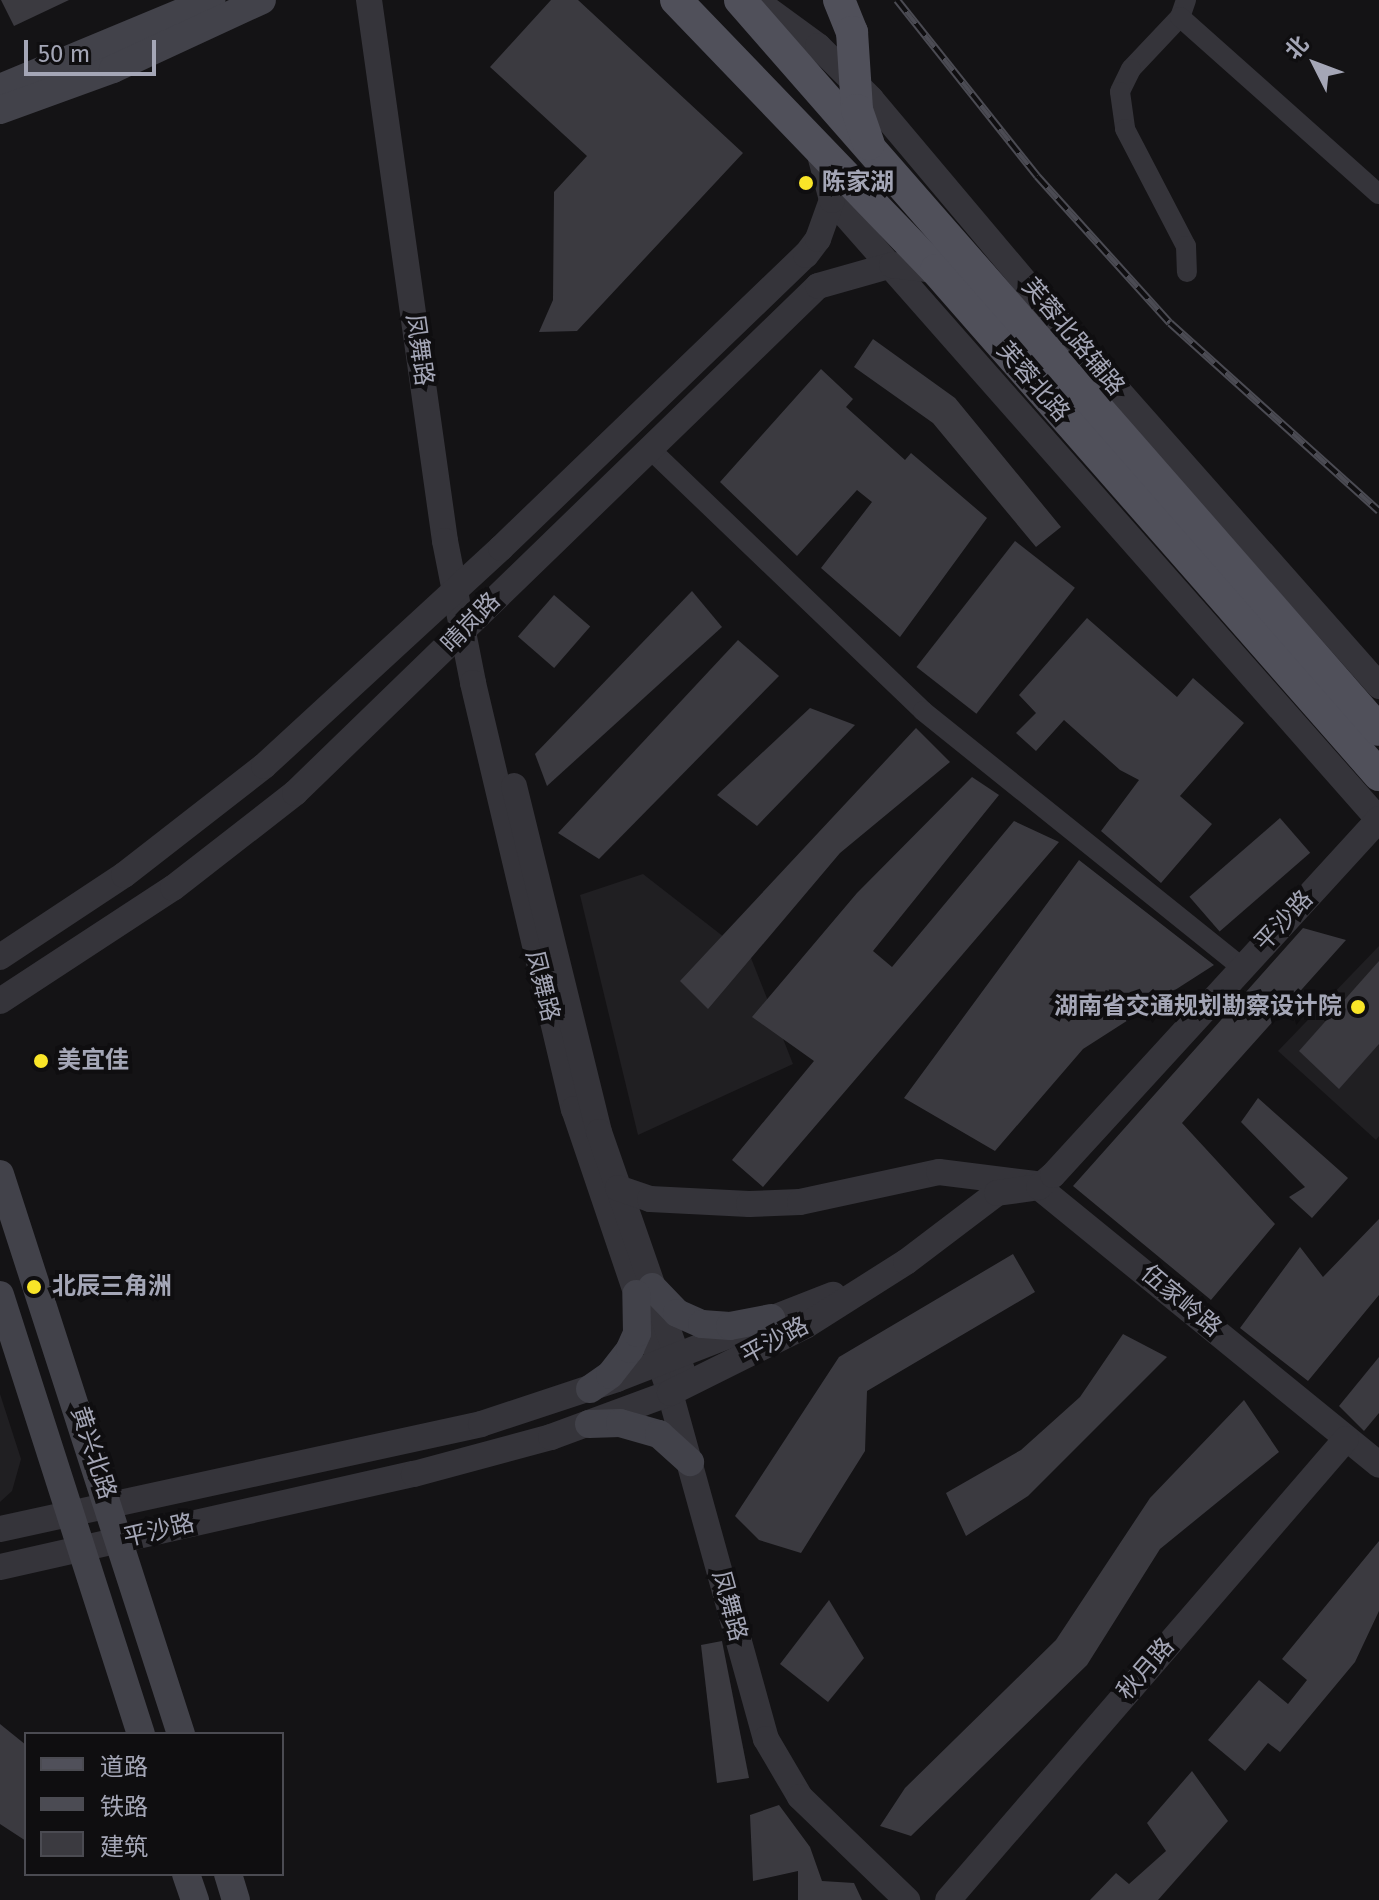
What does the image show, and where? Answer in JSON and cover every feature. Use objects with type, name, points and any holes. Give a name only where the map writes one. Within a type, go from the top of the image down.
[{"type":"main road","points":[[0,88],[211,0]]},
{"type":"main road","points":[[0,110],[113,69],[262,0]]},
{"type":"main road","name":"芙蓉北路","points":[[676,0],[936,270],[1135,521],[1379,775]]},
{"type":"main road","name":"芙蓉北路","points":[[740,0],[1379,730]]},
{"type":"main road","points":[[839,0],[852,32],[857,110],[871,151]]},
{"type":"main road","name":"黄兴北路","points":[[0,1174],[110,1506],[180,1732]]},
{"type":"main road","points":[[590,1389],[610,1375],[630,1349],[637,1333],[644,1291],[677,1313],[702,1324],[730,1326],[771,1318]]},
{"type":"main road","name":"黄兴北路","points":[[0,1295],[140,1732]]},
{"type":"main road","points":[[589,1424],[644,1428],[673,1442],[690,1462]]},
{"type":"main road","points":[[187,1876],[195,1900]]},
{"type":"main road","points":[[229,1876],[236,1900]]},
{"type":"street","name":"凤舞路","points":[[369,0],[470,624],[574,1109],[669,1359],[678,1389],[690,1462],[752,1699],[772,1750],[800,1797],[907,1900]]},
{"type":"street","name":"凤舞路","points":[[387,0],[463,585]]},
{"type":"street","name":"芙蓉北路辅路","points":[[755,0],[818,46],[856,84],[1379,686]]},
{"type":"street","points":[[1187,272],[1186,246],[1120,110],[1123,81],[1183,9],[1379,194]]},
{"type":"street","points":[[811,138],[831,182],[832,200],[1135,521],[1377,813]]},
{"type":"street","name":"晴岚路","points":[[0,957],[124,875],[264,766],[463,585],[806,255],[818,239],[832,200]]},
{"type":"street","name":"晴岚路","points":[[0,1001],[238,841],[470,624],[818,286],[892,265],[936,270]]},
{"type":"street","points":[[650,449],[923,711],[1236,963]]},
{"type":"street","name":"凤舞路","points":[[470,624],[573,1033],[644,1291]]},
{"type":"street","name":"平沙路","points":[[0,1567],[481,1458],[589,1424],[678,1389],[831,1311],[997,1193],[1027,1183],[1377,813]]},
{"type":"street","points":[[618,1188],[650,1199],[800,1202],[900,1177],[966,1174],[1027,1183]]},
{"type":"street","name":"平沙路","points":[[0,1529],[440,1435],[590,1389],[850,1287],[984,1190],[1027,1183]]},
{"type":"street","name":"伍家岭路","points":[[1027,1183],[1379,1465]]},
{"type":"street","name":"秋月路","points":[[948,1900],[1352,1443]]},
{"type":"street","name":"秋月路","points":[[968,1900],[1352,1443]]},
{"type":"shaded area","points":[[643,874],[751,958],[793,1064],[638,1135],[580,895]]},
{"type":"shaded area","points":[[1379,946],[1379,1136],[1376,1140],[1278,1051]]},
{"type":"shaded area","points":[[0,1394],[21,1459],[12,1491],[0,1502]]},
{"type":"building","points":[[1,0],[69,0],[14,26]]},
{"type":"building","points":[[551,0],[578,0],[743,153],[577,331],[539,332],[553,300],[554,192],[587,156],[490,67]]},
{"type":"building","points":[[873,339],[955,398],[1061,527],[1036,547],[933,423],[854,367]]},
{"type":"building","points":[[821,369],[853,399],[846,407],[905,460],[911,453],[987,518],[900,637],[821,568],[872,502],[857,490],[797,556],[720,482]]},
{"type":"building","points":[[1015,541],[1075,588],[976,714],[916,667]]},
{"type":"building","points":[[692,591],[722,627],[547,786],[535,754]]},
{"type":"building","points":[[554,595],[590,626],[554,668],[518,637]]},
{"type":"building","points":[[1087,618],[1177,697],[1193,678],[1244,723],[1180,796],[1212,824],[1161,883],[1101,831],[1139,780],[1120,770],[1064,720],[1036,751],[1016,733],[1036,713],[1019,695]]},
{"type":"building","points":[[738,640],[779,676],[599,859],[558,833]]},
{"type":"building","points":[[810,708],[855,725],[757,826],[717,795]]},
{"type":"building","points":[[916,728],[950,762],[840,853],[708,1009],[680,981]]},
{"type":"building","points":[[972,777],[999,795],[873,951],[892,967],[1014,821],[1059,842],[763,1187],[732,1160],[814,1061],[752,1017],[857,893]]},
{"type":"building","points":[[1280,818],[1310,853],[1220,931],[1189,897]]},
{"type":"building","points":[[1079,860],[1214,965],[1083,1049],[995,1151],[904,1098]]},
{"type":"building","points":[[1303,928],[1346,940],[1182,1123],[1275,1224],[1211,1300],[1073,1186]]},
{"type":"building","name":"湖南省交通规划勘察设计院","points":[[1379,961],[1379,1044],[1339,1089],[1299,1051]]},
{"type":"building","points":[[1258,1098],[1348,1178],[1312,1218],[1289,1197],[1305,1187],[1241,1122]]},
{"type":"building","points":[[1379,1219],[1379,1295],[1308,1381],[1240,1328],[1300,1247],[1323,1277]]},
{"type":"building","points":[[1013,1254],[1035,1292],[867,1391],[865,1451],[801,1553],[759,1540],[735,1516],[839,1357]]},
{"type":"building","points":[[1123,1334],[1167,1357],[1028,1496],[966,1536],[946,1493],[1021,1450],[1080,1397]]},
{"type":"building","points":[[1379,1357],[1379,1413],[1364,1431],[1339,1406]]},
{"type":"building","points":[[1244,1400],[1279,1452],[1160,1549],[1087,1665],[911,1836],[880,1826],[905,1788],[1056,1640],[1150,1498]]},
{"type":"building","points":[[1379,1541],[1379,1611],[1355,1662],[1280,1752],[1268,1743],[1245,1771],[1208,1740],[1259,1680],[1288,1704],[1307,1680],[1282,1659]]},
{"type":"building","points":[[829,1600],[864,1658],[828,1702],[780,1664]]},
{"type":"building","points":[[722,1641],[749,1778],[717,1783],[701,1645]]},
{"type":"building","points":[[0,1724],[24,1743],[24,1840],[0,1824]]},
{"type":"building","points":[[1192,1771],[1228,1821],[1158,1900],[1090,1900],[1116,1873],[1129,1884],[1166,1851],[1147,1823]]},
{"type":"building","points":[[779,1805],[810,1847],[822,1881],[854,1883],[862,1900],[798,1900],[798,1871],[753,1881],[750,1815]]},
{"type":"railway","points":[[897,0],[1037,176],[1170,323],[1379,511]]},
{"type":"place","name":"陈家湖","points":[[806,183]]},
{"type":"place","name":"湖南省交通规划勘察设计院","points":[[1358,1007]]},
{"type":"place","name":"美宜佳","points":[[41,1061]]},
{"type":"place","name":"北辰三角洲","points":[[34,1287]]}]
